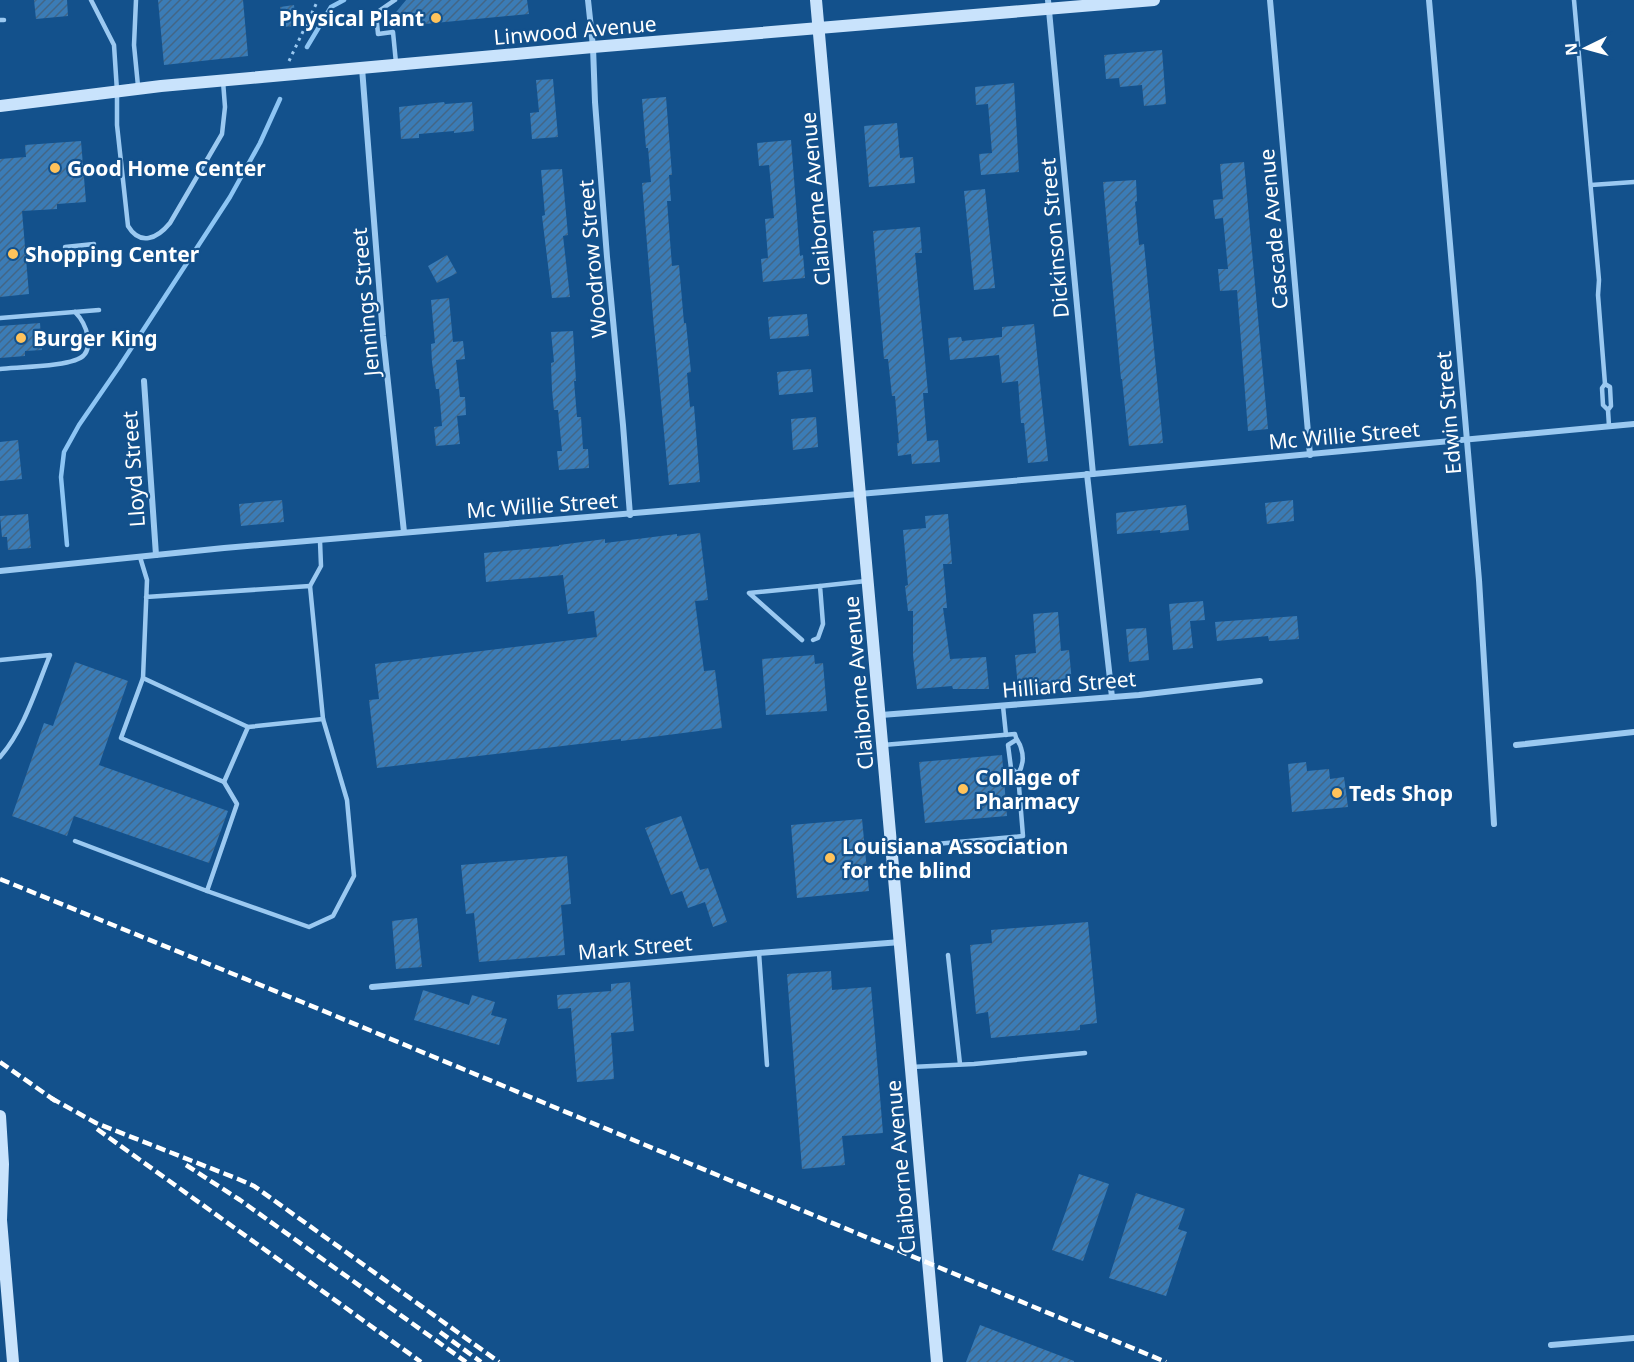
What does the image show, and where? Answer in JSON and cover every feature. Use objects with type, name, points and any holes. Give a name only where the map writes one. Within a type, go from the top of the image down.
[{"type":"main road","name":"Claiborne Avenue","points":[[816,0],[937,1362]]},
{"type":"main road","name":"Linwood Avenue","points":[[0,106],[117,91],[282,75],[819,28],[1049,5],[1154,0]]},
{"type":"main road","points":[[0,1116],[3,1164],[0,1219],[3,1272],[13,1362]]},
{"type":"street","name":"Woodrow Street","points":[[588,0],[630,515]]},
{"type":"street","name":"Cascade Avenue","points":[[1270,0],[1310,454]]},
{"type":"street","name":"Edwin Street","points":[[1429,0],[1479,580],[1494,824]]},
{"type":"street","name":"Dickinson Street","points":[[1049,5],[1112,697]]},
{"type":"street","name":"Jennings Street","points":[[362,69],[383,336],[404,532]]},
{"type":"street","name":"Lloyd Street","points":[[144,381],[156,555]]},
{"type":"street","name":"Mc Willie Street","points":[[0,571],[404,532],[630,515],[1634,424]]},
{"type":"street","name":"Hilliard Street","points":[[881,715],[1112,697],[1260,681]]},
{"type":"street","points":[[1516,745],[1634,732]]},
{"type":"street","name":"Mark Street","points":[[372,987],[900,942]]},
{"type":"street","points":[[1551,1345],[1634,1338]]},
{"type":"lane","points":[[91,0],[114,45],[117,125],[128,226],[132,233],[139,237],[156,236],[170,223],[222,134],[225,107],[223,81]]},
{"type":"lane","points":[[136,0],[134,45],[139,89]]},
{"type":"lane","points":[[395,0],[376,13],[378,34],[393,32],[397,65]]},
{"type":"lane","points":[[1574,0],[1599,280],[1598,295],[1605,384],[1610,387],[1609,426]]},
{"type":"lane","points":[[1591,185],[1634,182]]},
{"type":"lane","points":[[64,247],[94,244]]},
{"type":"lane","points":[[0,318],[99,310]]},
{"type":"lane","points":[[0,369],[74,362],[85,355],[89,343],[86,327],[75,312]]},
{"type":"lane","points":[[75,841],[309,927],[333,916],[354,876],[347,800],[323,719],[310,586],[321,566],[320,541]]},
{"type":"lane","points":[[140,557],[147,580],[143,678],[122,738],[224,782],[237,804],[207,891]]},
{"type":"lane","points":[[802,640],[749,593],[869,581]]},
{"type":"lane","points":[[146,597],[310,586]]},
{"type":"lane","points":[[813,640],[818,638],[823,624],[820,586]]},
{"type":"lane","points":[[0,660],[50,655],[28,710],[7,749],[0,757]]},
{"type":"lane","points":[[143,678],[248,727],[323,719]]},
{"type":"lane","points":[[1003,706],[1006,735]]},
{"type":"lane","points":[[224,782],[248,727]]},
{"type":"lane","points":[[883,745],[1015,734],[1016,740],[1021,745],[1023,767],[1018,774],[1023,836],[892,848]]},
{"type":"lane","points":[[1016,740],[1008,745],[1011,768],[1018,774]]},
{"type":"lane","points":[[759,953],[767,1065]]},
{"type":"lane","points":[[948,955],[960,1064]]},
{"type":"lane","points":[[911,1067],[1085,1053]]},
{"type":"path","points":[[282,75],[318,0]]},
{"type":"building","points":[[34,0],[67,0],[68,16],[36,19]]},
{"type":"building","points":[[158,0],[243,0],[248,56],[164,65]]},
{"type":"building","name":"Physical Plant","points":[[406,0],[527,0],[529,14],[383,28]]},
{"type":"building","points":[[294,5],[296,26],[282,27],[280,7]]},
{"type":"building","points":[[1162,50],[1166,104],[1144,106],[1142,85],[1120,87],[1119,78],[1106,79],[1104,55]]},
{"type":"building","points":[[553,79],[558,137],[532,139],[530,113],[539,112],[536,80]]},
{"type":"building","points":[[1014,83],[1019,172],[981,175],[979,154],[992,153],[988,104],[976,105],[975,87]]},
{"type":"building","points":[[666,97],[672,175],[669,175],[671,201],[667,201],[672,266],[679,265],[691,372],[687,373],[690,407],[694,406],[700,482],[669,485],[642,183],[651,182],[642,99]]},
{"type":"building","points":[[444,102],[445,104],[472,102],[474,131],[419,134],[419,138],[401,139],[399,107]]},
{"type":"building","points":[[897,123],[900,158],[913,157],[915,183],[869,187],[864,126]]},
{"type":"building","points":[[791,140],[800,256],[803,255],[805,278],[763,282],[761,259],[768,258],[765,219],[774,218],[769,165],[759,166],[757,143]]},
{"type":"building","points":[[81,141],[86,202],[57,204],[57,209],[22,211],[29,294],[0,297],[0,159],[26,157],[25,145]]},
{"type":"building","points":[[1244,162],[1268,429],[1248,431],[1237,290],[1220,291],[1218,269],[1228,269],[1223,218],[1215,219],[1213,200],[1223,199],[1220,164]]},
{"type":"building","points":[[562,169],[568,235],[563,236],[570,297],[552,298],[542,216],[545,215],[541,170]]},
{"type":"building","points":[[1136,180],[1137,201],[1135,202],[1139,245],[1144,244],[1163,443],[1129,446],[1103,182]]},
{"type":"building","points":[[985,189],[995,288],[974,290],[964,191]]},
{"type":"building","points":[[920,227],[922,253],[915,253],[928,393],[923,393],[927,441],[938,440],[940,462],[912,464],[911,454],[898,456],[895,396],[892,396],[888,359],[884,359],[873,231]]},
{"type":"building","points":[[447,255],[457,273],[437,283],[428,266]]},
{"type":"building","points":[[449,298],[453,342],[463,341],[465,359],[456,360],[460,397],[465,397],[466,415],[457,416],[460,444],[436,446],[434,427],[442,426],[439,389],[436,389],[432,362],[431,344],[435,343],[431,300]]},
{"type":"building","points":[[807,314],[809,336],[770,339],[768,317]]},
{"type":"building","name":"Burger King","points":[[40,323],[42,350],[25,351],[25,356],[0,358],[0,326]]},
{"type":"building","points":[[1034,324],[1048,461],[1028,463],[1024,423],[1021,423],[1018,381],[1002,383],[999,355],[950,360],[948,338],[961,337],[962,341],[1002,337],[1002,327]]},
{"type":"building","points":[[573,331],[577,417],[581,417],[583,449],[588,449],[589,468],[559,470],[557,451],[562,451],[558,410],[554,410],[552,390],[551,363],[554,362],[551,332]]},
{"type":"building","points":[[811,369],[813,392],[779,395],[777,372]]},
{"type":"building","points":[[816,417],[818,447],[793,450],[791,419]]},
{"type":"building","points":[[18,440],[22,479],[0,481],[0,442]]},
{"type":"building","points":[[282,500],[284,522],[241,526],[239,504]]},
{"type":"building","points":[[1293,500],[1294,521],[1267,524],[1265,503]]},
{"type":"building","points":[[1186,505],[1189,530],[1117,534],[1116,513]]},
{"type":"building","points":[[28,514],[31,548],[8,550],[7,537],[2,537],[0,516]]},
{"type":"building","points":[[948,514],[952,564],[943,564],[947,608],[943,608],[950,659],[986,657],[989,689],[953,689],[952,686],[917,689],[913,655],[913,611],[908,611],[905,586],[908,585],[903,530],[926,528],[925,516]]},
{"type":"building","points":[[700,533],[708,600],[695,601],[704,671],[715,670],[722,728],[377,768],[369,700],[379,699],[375,664],[597,637],[594,611],[568,614],[563,575],[486,582],[484,553],[605,539],[605,543]]},
{"type":"building","points":[[1203,601],[1205,620],[1190,621],[1193,648],[1173,650],[1169,604]]},
{"type":"building","points":[[1058,612],[1061,651],[1069,650],[1072,683],[1018,688],[1015,655],[1036,653],[1033,614]]},
{"type":"building","points":[[1297,616],[1299,639],[1269,641],[1268,636],[1217,641],[1215,622]]},
{"type":"building","points":[[1146,628],[1149,660],[1129,662],[1126,629]]},
{"type":"building","points":[[814,655],[815,664],[823,663],[827,711],[766,715],[762,659]]},
{"type":"building","points":[[75,662],[128,681],[99,765],[228,811],[209,863],[74,816],[67,836],[12,816],[44,723],[53,726]]},
{"type":"building","name":"Collage of Pharmacy","points":[[1002,755],[1007,816],[925,823],[919,762]]},
{"type":"building","points":[[1306,762],[1307,771],[1329,769],[1330,779],[1344,777],[1348,807],[1292,812],[1288,764]]},
{"type":"building","points":[[681,816],[700,870],[708,868],[727,922],[713,927],[705,902],[688,908],[682,891],[671,895],[645,828]]},
{"type":"building","name":"Louisiana Association for the blind","points":[[862,819],[869,891],[797,898],[791,825]]},
{"type":"building","points":[[567,856],[571,904],[561,905],[565,955],[479,962],[474,913],[466,914],[461,865]]},
{"type":"building","points":[[417,918],[422,967],[396,969],[392,921]]},
{"type":"building","points":[[1088,922],[1097,1023],[1080,1025],[1080,1030],[991,1038],[988,1012],[976,1014],[970,945],[992,943],[991,930]]},
{"type":"building","points":[[831,971],[832,990],[871,987],[883,1133],[842,1136],[845,1165],[802,1169],[787,974]]},
{"type":"building","points":[[630,982],[634,1031],[611,1033],[614,1079],[577,1082],[571,1008],[558,1009],[557,995],[611,991],[611,984]]},
{"type":"building","points":[[423,990],[469,1005],[472,995],[495,1002],[491,1015],[507,1019],[499,1045],[414,1020]]},
{"type":"building","points":[[1079,1174],[1109,1184],[1083,1261],[1052,1250]]},
{"type":"building","points":[[1136,1193],[1185,1209],[1178,1229],[1187,1232],[1166,1296],[1109,1278]]},
{"type":"building","points":[[980,1325],[1074,1361],[1074,1362],[966,1362]]},
{"type":"waterway","points":[[307,47],[331,7],[344,0]]},
{"type":"waterway","points":[[67,545],[61,477],[64,452],[79,425],[230,197],[260,143],[280,99]]},
{"type":"railway","points":[[0,879],[302,1002],[1166,1362]]},
{"type":"railway","points":[[0,1062],[57,1102]]},
{"type":"railway","points":[[51,1098],[96,1123],[254,1186],[499,1362]]},
{"type":"railway","points":[[97,1129],[421,1362]]},
{"type":"railway","points":[[186,1165],[240,1200],[466,1362]]},
{"type":"railway","points":[[440,1332],[481,1362]]},
{"type":"place","name":"Physical Plant","points":[[436,18]]},
{"type":"place","name":"Good Home Center","points":[[55,168]]},
{"type":"place","name":"Shopping Center","points":[[13,254]]},
{"type":"place","name":"Burger King","points":[[21,338]]},
{"type":"place","name":"Collage of Pharmacy","points":[[963,789]]},
{"type":"place","name":"Teds Shop","points":[[1337,793]]},
{"type":"place","name":"Louisiana Association for the blind","points":[[830,858]]}]
